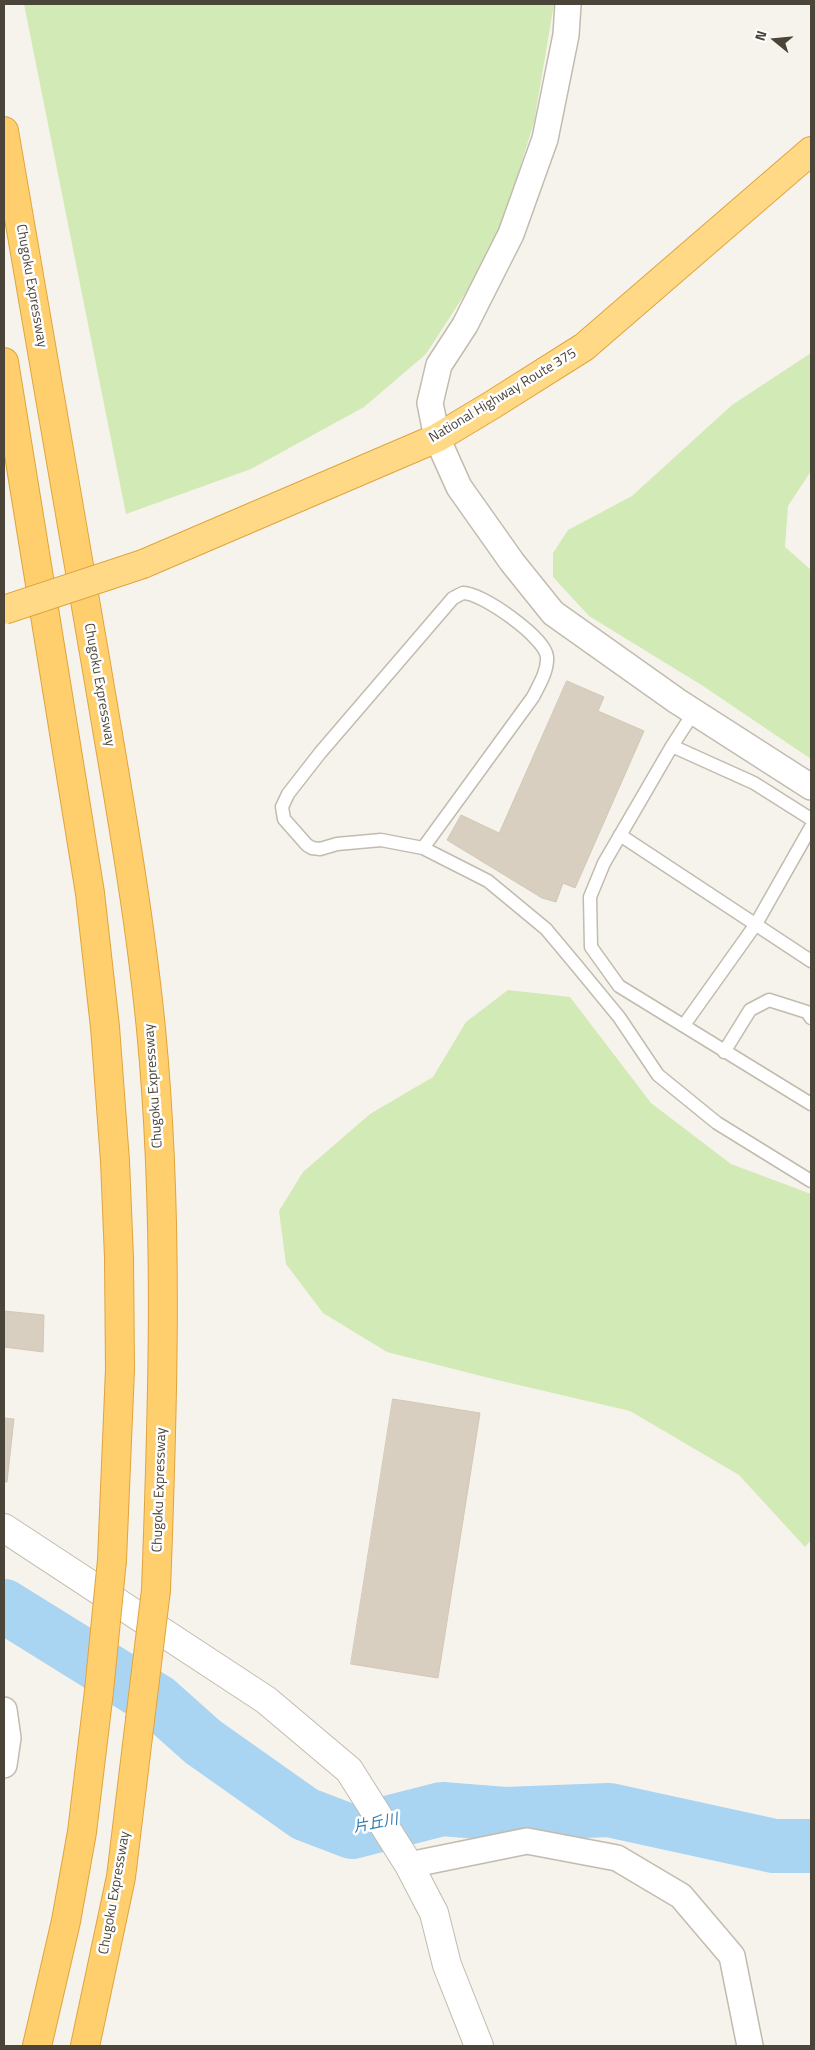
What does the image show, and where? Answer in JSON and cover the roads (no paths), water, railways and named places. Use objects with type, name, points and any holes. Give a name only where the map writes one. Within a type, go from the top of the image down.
[{"type":"highway","name":"Chugoku Expressway","points":[[4,131],[54,413],[133,888],[151,1030],[159,1158],[164,1279],[163,1402],[156,1590],[121,1877],[85,2046]]},
{"type":"highway","name":"National Highway Route 375","points":[[4,610],[143,564],[437,438],[584,347],[811,151]]},
{"type":"highway","points":[[4,362],[90,893],[105,1027],[115,1161],[119,1258],[120,1369],[112,1560],[99,1691],[82,1832],[66,1921],[38,2046]]},
{"type":"highway","points":[[23,2046],[52,1931],[82,1832]]},
{"type":"highway","points":[[94,2046],[100,2021],[121,1877]]},
{"type":"street","points":[[568,4],[566,35],[545,139],[514,225],[465,325],[439,365],[430,403],[437,438],[459,487],[512,562],[552,613],[694,712],[811,787]]},
{"type":"street","points":[[4,1528],[266,1700],[349,1770],[409,1865],[434,1913],[447,1965],[480,2046]]},
{"type":"street","points":[[4,1710],[8,1738],[4,1765]]},
{"type":"street","points":[[409,1865],[527,1841],[617,1858],[681,1896],[732,1956],[750,2046]]},
{"type":"lane","points":[[423,848],[533,697],[546,666],[547,656],[543,644],[516,619],[473,595],[463,593],[453,598],[377,684],[320,753],[288,794],[282,806],[284,819],[307,845],[312,848],[320,849],[337,844],[381,840],[423,848],[488,881],[546,929],[619,1017],[658,1076],[717,1123],[811,1181]]},
{"type":"lane","points":[[694,712],[604,863],[590,898],[591,948],[619,986],[811,1104]]},
{"type":"lane","points":[[672,746],[754,783],[811,819]]},
{"type":"lane","points":[[684,1025],[756,924],[811,826]]},
{"type":"lane","points":[[620,835],[811,960]]},
{"type":"lane","points":[[724,1052],[750,1010],[769,1000],[807,1012],[811,1018]]},
{"type":"waterway","name":"片丘川","points":[[4,1606],[157,1701],[203,1742],[305,1814],[352,1832],[442,1809],[505,1814],[609,1810],[774,1846],[811,1846]]}]
